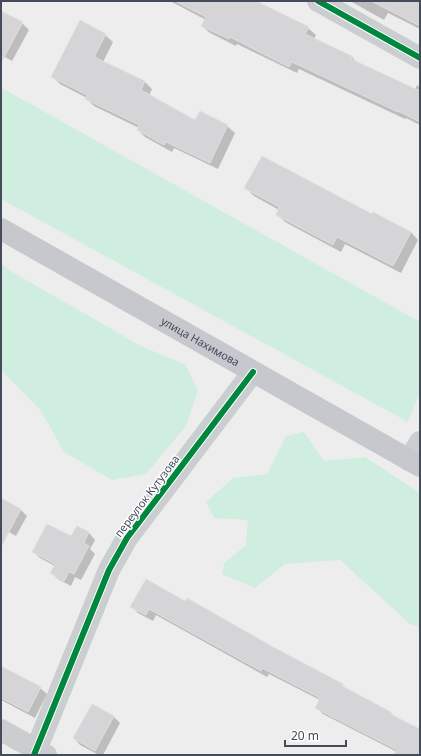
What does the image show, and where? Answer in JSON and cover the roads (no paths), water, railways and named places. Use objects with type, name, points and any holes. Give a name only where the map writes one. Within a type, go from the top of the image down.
[{"type":"main road","name":"улица Нахимова","points":[[1,229],[415,463]]},
{"type":"street","points":[[318,1],[420,58]]},
{"type":"street","name":"переулок Кутузова","points":[[39,753],[109,570],[127,538],[253,372]]},
{"type":"street","points":[[415,463],[420,442]]},
{"type":"street","points":[[1,730],[39,753]]}]
